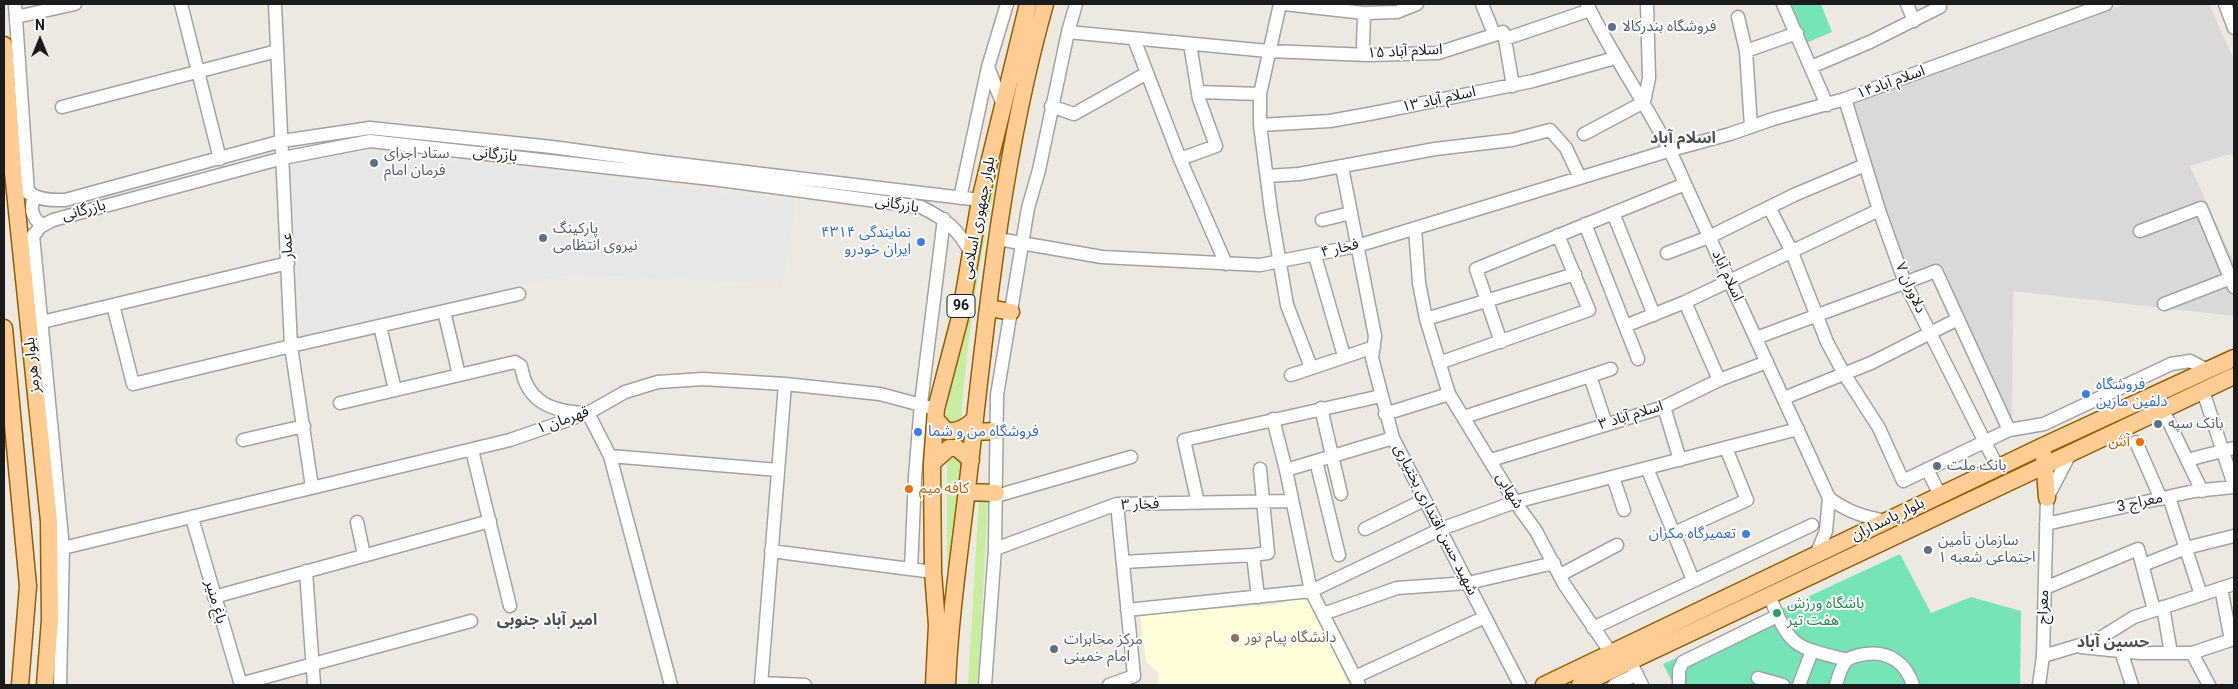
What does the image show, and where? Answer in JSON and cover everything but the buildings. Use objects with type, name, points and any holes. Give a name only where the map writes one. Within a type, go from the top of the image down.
[{"type":"main road","name":"بلوار جمهوری اسلامی","points":[[934,685],[937,625],[933,572],[932,463],[936,415],[960,317],[980,200],[1028,4]]},
{"type":"main road","name":"بلوار جمهوری اسلامی","points":[[953,609],[971,460],[973,426],[998,239],[1029,60],[1045,4]]},
{"type":"main road","name":"بلوار هرمز","points":[[4,45],[13,172],[48,521],[56,548],[45,685]]},
{"type":"main road","points":[[988,308],[1010,312]]},
{"type":"main road","name":"بلوار هرمز","points":[[4,328],[28,586],[20,685]]},
{"type":"main road","name":"بلوار پاسداران","points":[[1544,685],[1940,495],[2234,358]]},
{"type":"main road","name":"بلوار پاسداران","points":[[1580,685],[1636,674],[1769,595],[2234,376]]},
{"type":"main road","points":[[936,415],[946,431],[956,431],[973,426],[997,431]]},
{"type":"main road","points":[[2044,446],[2047,498]]},
{"type":"main road","points":[[932,463],[949,448],[957,448],[971,460]]},
{"type":"main road","points":[[967,492],[996,494]]},
{"type":"main road","points":[[953,609],[957,636],[955,685]]},
{"type":"main road","name":"96","points":[[947,685],[950,622],[953,609]]},
{"type":"main road","name":"96","points":[[927,685],[930,627],[935,612]]},
{"type":"street","points":[[15,4],[32,210],[36,219],[42,225]]},
{"type":"street","points":[[16,17],[75,4]]},
{"type":"street","points":[[182,4],[220,159]]},
{"type":"street","name":"عمار","points":[[275,4],[291,346],[312,487]]},
{"type":"street","points":[[960,198],[988,67],[1007,4]]},
{"type":"street","points":[[985,685],[995,549],[997,395],[1021,244],[1051,106],[1076,4]]},
{"type":"street","points":[[1280,4],[1268,51],[1260,94],[1260,125],[1287,304],[1311,367]]},
{"type":"street","points":[[1284,4],[1364,13],[1397,12],[1417,4]]},
{"type":"street","points":[[1482,4],[1500,36],[1513,86]]},
{"type":"street","points":[[1584,134],[1644,102],[1649,78],[1647,4]]},
{"type":"street","points":[[1783,4],[1827,104]]},
{"type":"street","points":[[1907,4],[1914,21]]},
{"type":"street","points":[[1811,67],[1914,21],[1940,7],[1938,4]]},
{"type":"street","name":"اسلام آباد۱۴","points":[[1671,150],[1845,99],[2106,4]]},
{"type":"street","points":[[2225,4],[2234,28]]},
{"type":"street","name":"اسلام آباد ۱۵","points":[[1068,32],[1268,51],[1438,54],[1588,7]]},
{"type":"street","name":"اسلام آباد","points":[[1588,7],[1615,58],[1644,102],[1671,150],[1829,498]]},
{"type":"street","points":[[1363,46],[1364,13]]},
{"type":"street","points":[[1738,17],[1746,51],[1751,126]]},
{"type":"street","points":[[1746,51],[1797,34]]},
{"type":"street","points":[[1134,39],[1180,160],[1226,264]]},
{"type":"street","points":[[1180,160],[1216,146],[1198,92],[1190,44]]},
{"type":"street","points":[[62,107],[198,70],[277,51]]},
{"type":"street","name":"اسلام آباد ۱۳","points":[[1260,125],[1330,121],[1513,86],[1615,58]]},
{"type":"street","points":[[988,67],[1003,105]]},
{"type":"street","points":[[1051,106],[1074,114],[1147,73]]},
{"type":"street","points":[[1198,92],[1260,94]]},
{"type":"street","name":"دلاوران ۷","points":[[1845,99],[1879,210],[1905,282],[1998,468]]},
{"type":"street","name":"بازرگانی","points":[[31,195],[49,201],[65,200],[282,141],[370,128],[552,147],[790,184],[921,207],[944,219],[958,230],[971,253]]},
{"type":"street","points":[[1267,176],[1299,174],[1435,149],[1512,140],[1550,130],[1566,148],[1580,178]]},
{"type":"street","name":"بازرگانی","points":[[22,252],[42,225],[53,220],[283,158],[370,141],[790,184],[980,200]]},
{"type":"street","name":"فخار ۴","points":[[998,239],[1102,257],[1260,265],[1315,256],[1357,246],[1671,150]]},
{"type":"street","points":[[1667,253],[1709,237],[1769,207],[1865,165]]},
{"type":"street","name":"شهید حسن اقتداری بختیاری","points":[[1342,167],[1375,336],[1372,358],[1392,438],[1441,529],[1483,618],[1520,685]]},
{"type":"street","points":[[13,172],[31,195]]},
{"type":"street","points":[[1501,342],[1476,269],[1685,184]]},
{"type":"street","points":[[921,207],[929,202],[926,194]]},
{"type":"street","points":[[1769,207],[1791,250],[1827,342],[1843,372],[1879,428],[1903,481],[2009,430],[2044,424],[2171,364],[2190,361],[2207,370]]},
{"type":"street","points":[[2140,231],[2201,208],[2232,282],[2164,304]]},
{"type":"street","points":[[1625,326],[1685,302],[1791,250],[1879,210]]},
{"type":"street","points":[[1322,220],[1351,213]]},
{"type":"street","points":[[1613,213],[1654,315]]},
{"type":"street","points":[[911,569],[921,403],[944,219]]},
{"type":"street","points":[[1585,224],[1638,359]]},
{"type":"street","name":"شهابی","points":[[1416,228],[1420,283],[1426,319],[1449,394],[1515,502],[1536,531],[1593,628],[1611,653]]},
{"type":"street","points":[[33,235],[42,322],[56,548],[60,685]]},
{"type":"street","points":[[1439,363],[1589,310],[1558,236]]},
{"type":"street","points":[[1315,256],[1344,356]]},
{"type":"street","points":[[42,322],[288,263]]},
{"type":"street","points":[[1756,338],[1936,271],[2009,430]]},
{"type":"street","points":[[1426,319],[1574,274]]},
{"type":"street","points":[[113,305],[133,384],[519,294]]},
{"type":"street","points":[[1685,302],[1719,380]]},
{"type":"street","points":[[444,311],[458,375]]},
{"type":"street","points":[[1784,398],[1843,372],[1871,363],[1958,319]]},
{"type":"street","points":[[380,326],[395,390]]},
{"type":"street","points":[[1290,375],[1374,347]]},
{"type":"street","points":[[340,403],[519,362],[523,378],[530,393],[546,405],[566,412],[588,413],[610,456],[671,685]]},
{"type":"street","name":"اسلام آباد ۳","points":[[1491,460],[1664,407],[1719,380],[1767,362]]},
{"type":"street","points":[[1464,417],[1611,369]]},
{"type":"street","points":[[1590,376],[1606,424]]},
{"type":"street","name":"قهرمان ۱","points":[[56,548],[192,518],[312,487],[510,440],[588,413],[625,392],[658,382],[703,379],[785,384],[880,394],[921,403],[936,415]]},
{"type":"street","points":[[785,384],[761,684],[805,685]]},
{"type":"street","points":[[2203,391],[2228,449],[2234,486]]},
{"type":"street","points":[[1385,414],[1449,394]]},
{"type":"street","points":[[1198,503],[1184,440],[1381,396]]},
{"type":"street","points":[[1664,407],[1680,460]]},
{"type":"street","points":[[1322,408],[1341,494]]},
{"type":"street","points":[[2164,410],[2202,491]]},
{"type":"street","points":[[1273,419],[1286,470],[1311,591],[1357,681],[1483,618]]},
{"type":"street","points":[[243,440],[304,426]]},
{"type":"street","points":[[1127,610],[1311,591],[1441,529],[1515,502],[1798,429]]},
{"type":"street","points":[[1286,470],[1392,438]]},
{"type":"street","points":[[2136,442],[2165,498],[2186,548],[2200,595]]},
{"type":"street","points":[[1674,533],[1747,500],[1726,448]]},
{"type":"street","points":[[2187,460],[2228,449]]},
{"type":"street","points":[[472,450],[510,606]]},
{"type":"street","points":[[2047,498],[2070,454]]},
{"type":"street","points":[[610,456],[778,470]]},
{"type":"street","points":[[996,494],[1131,457]]},
{"type":"street","points":[[1316,461],[1339,555]]},
{"type":"street","points":[[1647,468],[1693,580]]},
{"type":"street","points":[[1123,562],[1268,554],[1265,502],[1260,469]]},
{"type":"street","points":[[1927,469],[1940,495]]},
{"type":"street","points":[[1613,477],[1624,510]]},
{"type":"street","points":[[2018,478],[2038,482],[2047,498]]},
{"type":"street","name":"معراج 3","points":[[2046,524],[2165,498],[2234,486]]},
{"type":"street","points":[[1829,498],[1846,510],[1860,516],[1887,521]]},
{"type":"street","points":[[1816,555],[1826,531],[1829,498]]},
{"type":"street","name":"معراج","points":[[2039,685],[2043,656],[2047,498]]},
{"type":"street","points":[[1365,529],[1424,500]]},
{"type":"street","name":"فخار ۳","points":[[995,549],[1117,504],[1292,501]]},
{"type":"street","points":[[1115,684],[1134,676],[1117,504]]},
{"type":"street","name":"باغ منیر","points":[[192,518],[240,685]]},
{"type":"street","points":[[214,597],[490,521]]},
{"type":"street","points":[[357,522],[364,555]]},
{"type":"street","points":[[1593,628],[1812,525]]},
{"type":"street","points":[[2143,566],[2186,548],[2234,536]]},
{"type":"street","points":[[1323,614],[1397,588],[1468,584],[1557,569],[1617,545]]},
{"type":"street","points":[[2044,588],[2138,550],[2171,653]]},
{"type":"street","points":[[772,551],[933,572]]},
{"type":"street","points":[[1253,555],[1258,596]]},
{"type":"street","points":[[306,571],[311,664],[314,685]]},
{"type":"street","points":[[2043,656],[2097,640],[2134,617],[2234,584]]},
{"type":"street","points":[[2075,646],[2121,651],[2192,653],[2233,640],[2221,588]]},
{"type":"street","points":[[1769,595],[1777,616],[1790,639],[1812,651],[1848,660]]},
{"type":"street","points":[[1679,685],[1679,670],[1683,662],[1777,616]]},
{"type":"street","points":[[240,685],[471,621]]},
{"type":"street","points":[[1799,685],[1812,651]]},
{"type":"street","points":[[2121,651],[2132,685]]},
{"type":"street","points":[[2192,653],[2209,685]]},
{"type":"street","points":[[1836,685],[1848,660],[1858,655],[1869,654],[1892,657],[1904,666],[1913,685]]},
{"type":"street","points":[[1614,685],[1636,674]]},
{"type":"street","points":[[1758,678],[1783,685]]},
{"type":"shaded area","points":[[2126,4],[2209,4],[2234,60],[2234,153],[2190,166],[2234,262],[2234,316],[2013,291],[2012,421],[1938,266],[1907,272],[1851,104]]},
{"type":"shaded area","name":"پارکینگ نیروی انتظامی","points":[[289,150],[389,153],[796,201],[782,283],[567,275],[303,335]]},
{"type":"shaded area","name":"دانشگاه پیام نور","points":[[1308,596],[1349,685],[1158,685],[1159,673],[1146,662],[1140,614],[1273,605]]},
{"type":"green space","points":[[1035,4],[1040,4],[1013,106],[990,209],[973,314],[961,419],[954,425],[947,425],[945,419],[947,405],[1008,106]]},
{"type":"green space","points":[[1791,4],[1821,4],[1832,32],[1806,43]]},
{"type":"green space","points":[[954,457],[959,460],[962,467],[951,571],[947,570],[947,465],[948,461]]},
{"type":"green space","points":[[979,499],[988,500],[978,685],[968,685]]},
{"type":"green space","points":[[1900,554],[1931,613],[1971,597],[2021,611],[2020,685],[1674,685],[1663,664]]},
{"type":"place","name":"فروشگاه بندرکالا","points":[[1612,27]]},
{"type":"place","name":"ستاد اجرای فرمان امام","points":[[374,163]]},
{"type":"place","name":"پارکینگ نیروی انتظامی","points":[[543,238]]},
{"type":"place","name":"نمایندگی ۴۳۱۴ ایران خودرو","points":[[921,242]]},
{"type":"place","name":"فروشگاه دلفین مارین","points":[[2086,394]]},
{"type":"place","name":"بانک سپه","points":[[2158,424]]},
{"type":"place","name":"فروشگاه من و شما","points":[[918,432]]},
{"type":"place","name":"آش","points":[[2140,442]]},
{"type":"place","name":"بانک ملت","points":[[1937,466]]},
{"type":"place","name":"کافه میم","points":[[909,489]]},
{"type":"place","name":"تعمیرگاه مکران","points":[[1746,534]]},
{"type":"place","name":"سازمان تأمین اجتماعی شعبه ۱","points":[[1928,550]]},
{"type":"place","name":"باشگاه ورزش هفت تیر","points":[[1777,613]]},
{"type":"place","name":"دانشگاه پیام نور","points":[[1235,638]]},
{"type":"place","name":"مرکز مخابرات امام خمینی","points":[[1054,649]]},
{"type":"district","name":"اسلام آباد","points":[[1683,139]]},
{"type":"district","name":"امير آباد جنوبی","points":[[547,621]]},
{"type":"district","name":"حسین آباد","points":[[2113,643]]}]
